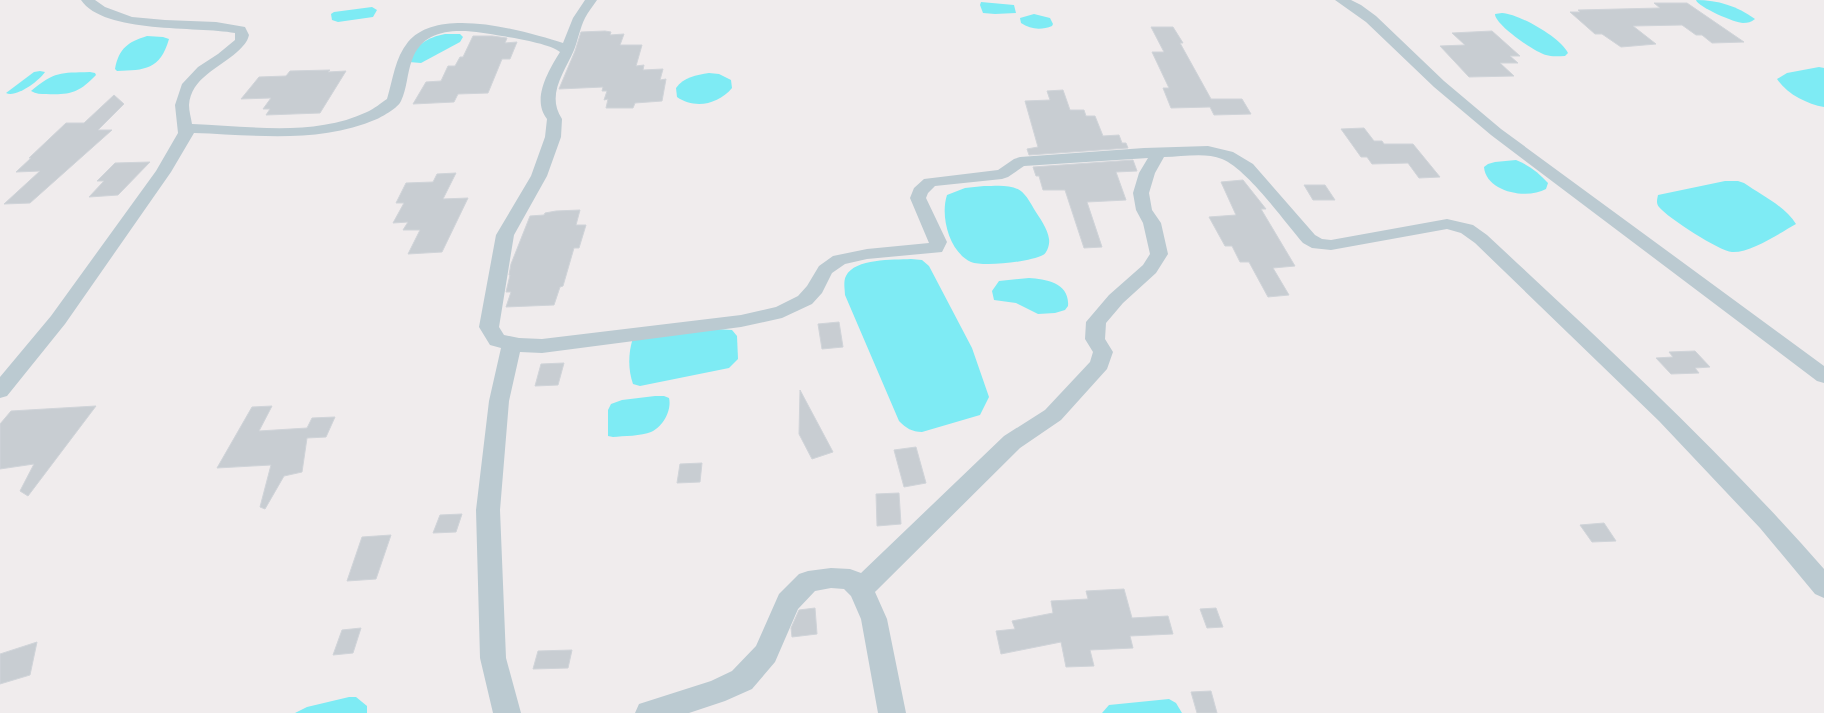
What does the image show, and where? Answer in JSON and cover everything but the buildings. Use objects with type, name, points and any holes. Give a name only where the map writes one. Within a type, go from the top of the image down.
[{"type":"street","points":[[0,391],[58,320],[155,183],[183,139],[186,133],[182,105],[189,84],[203,70],[223,57],[241,41],[242,35],[240,30],[216,26],[134,21],[96,8],[87,0]]},
{"type":"street","points":[[591,0],[579,18],[567,51],[553,78],[547,96],[550,113],[555,119],[553,137],[549,150],[539,176],[505,235],[489,327],[497,340],[511,345],[542,346],[741,321],[782,312],[805,300],[814,289],[825,270],[839,260],[867,254],[936,248],[938,242],[918,198],[920,191],[930,182],[1002,174],[1020,162],[1208,151],[1227,155],[1247,167],[1309,239],[1318,244],[1331,245],[1447,224],[1466,229],[1482,239],[1667,416],[1768,521],[1824,587]]},
{"type":"street","points":[[1341,0],[1357,8],[1371,19],[1439,84],[1496,132],[1824,376]]},
{"type":"street","points":[[185,128],[311,131],[336,128],[373,116],[394,101],[403,62],[410,49],[423,35],[441,28],[469,28],[528,36],[563,47],[567,51]]},
{"type":"street","points":[[861,588],[1012,442],[1053,415],[1074,394],[1100,364],[1103,352],[1095,339],[1096,322],[1116,299],[1150,269],[1159,254],[1152,223],[1144,210],[1140,193],[1147,173],[1158,153]]},
{"type":"street","points":[[508,713],[493,658],[488,510],[499,401],[511,345]]},
{"type":"street","points":[[649,713],[714,692],[742,680],[766,654],[788,602],[808,581],[831,578],[850,579],[861,588],[874,619],[892,713]]},
{"type":"water","points":[[1696,0],[1712,1],[1734,7],[1755,19],[1745,23],[1739,22],[1703,7]]},
{"type":"water","points":[[981,2],[1014,5],[1016,13],[983,13],[980,5]]},
{"type":"water","points":[[372,7],[377,10],[373,17],[338,22],[332,20],[331,14],[334,12]]},
{"type":"water","points":[[1502,13],[1518,17],[1538,27],[1557,40],[1568,53],[1565,56],[1551,56],[1533,49],[1516,38],[1501,25],[1495,14]]},
{"type":"water","points":[[1034,14],[1050,18],[1053,24],[1052,26],[1036,29],[1021,23],[1020,18]]},
{"type":"water","points":[[445,34],[460,34],[463,37],[460,42],[421,63],[409,62],[414,51],[422,43],[433,37]]},
{"type":"water","points":[[147,36],[169,39],[161,57],[150,66],[143,69],[117,71],[115,69],[119,56],[125,47]]},
{"type":"water","points":[[1819,67],[1824,68],[1824,107],[1798,98],[1786,89],[1777,79],[1787,73]]},
{"type":"water","points":[[34,72],[45,72],[38,80],[27,88],[15,93],[6,93]]},
{"type":"water","points":[[95,73],[96,75],[84,86],[74,92],[62,94],[38,94],[31,91],[39,84],[58,74]]},
{"type":"water","points":[[709,73],[719,74],[731,80],[732,88],[720,98],[706,103],[691,103],[677,97],[676,88],[683,81],[695,76]]},
{"type":"water","points":[[1516,160],[1541,176],[1548,183],[1546,189],[1529,194],[1509,192],[1499,188],[1486,176],[1484,167],[1488,164]]},
{"type":"water","points":[[1725,181],[1738,181],[1744,183],[1779,206],[1796,224],[1756,246],[1732,252],[1716,246],[1672,219],[1657,204],[1658,195]]},
{"type":"water","points":[[984,186],[1010,187],[1020,190],[1029,201],[1047,231],[1049,246],[1043,255],[1037,258],[1018,262],[986,264],[971,262],[963,257],[957,250],[948,233],[946,223],[945,203],[947,195],[965,188]]},
{"type":"water","points":[[911,259],[922,260],[929,266],[972,348],[989,397],[980,415],[922,432],[909,429],[899,421],[845,295],[846,276],[857,266],[875,261]]},
{"type":"water","points":[[1029,278],[1049,281],[1061,287],[1068,298],[1068,306],[1065,310],[1055,313],[1038,314],[1016,303],[994,300],[992,291],[999,281]]},
{"type":"water","points":[[716,329],[732,330],[737,336],[738,359],[729,368],[640,386],[633,384],[629,361],[633,338]]},
{"type":"water","points":[[664,396],[669,398],[670,403],[666,418],[655,430],[632,436],[608,436],[608,410],[611,404],[622,400]]},
{"type":"water","points":[[349,697],[356,697],[367,706],[367,713],[295,713],[307,707]]},
{"type":"water","points":[[1169,699],[1176,703],[1182,713],[1102,713],[1109,705]]}]
